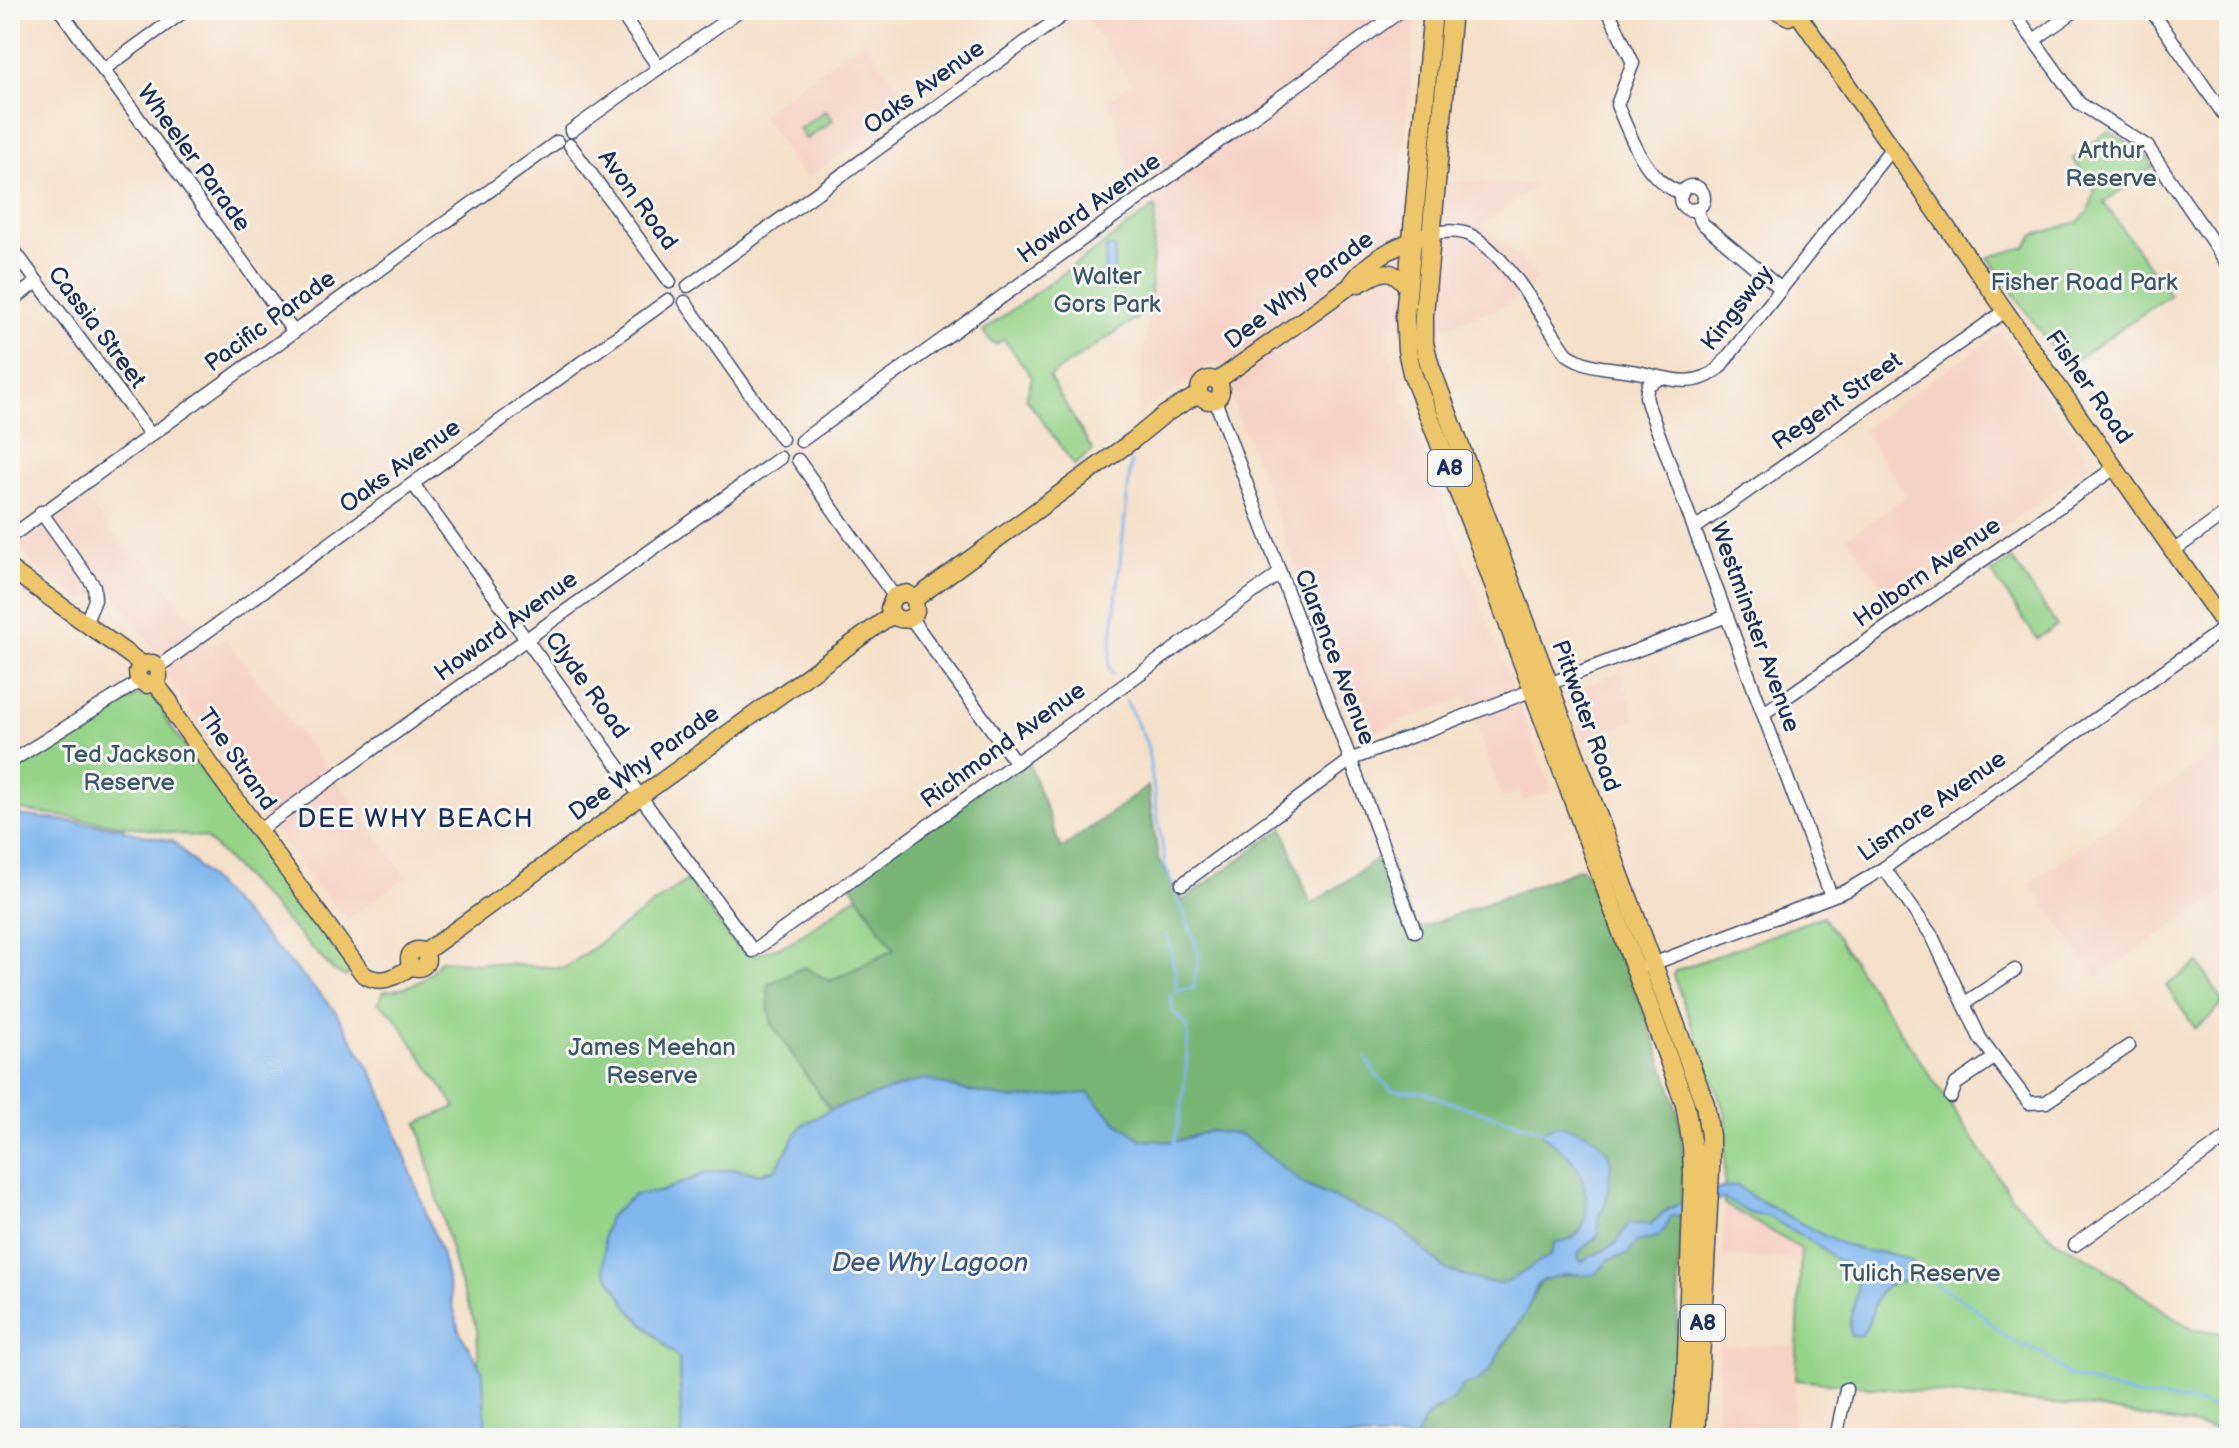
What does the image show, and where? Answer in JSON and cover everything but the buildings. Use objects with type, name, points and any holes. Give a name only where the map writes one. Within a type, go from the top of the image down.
[{"type":"highway","name":"Pittwater Road","points":[[1433,10],[1410,240],[1405,316],[1407,350],[1412,373],[1476,536],[1540,687]]},
{"type":"highway","name":"Pittwater Road","points":[[1452,10],[1424,314],[1427,355],[1540,687],[1645,967],[1685,1104],[1692,1146],[1701,1173],[1696,1438]]},
{"type":"highway","name":"Pittwater Road","points":[[1680,1438],[1700,1210]]},
{"type":"main road","points":[[1775,10],[1784,17],[1800,12]]},
{"type":"main road","name":"Fisher Road","points":[[1800,12],[1891,149],[2227,629]]},
{"type":"main road","name":"Dee Why Parade","points":[[1207,397],[1199,386],[1204,380],[1211,378],[1217,381],[1350,286],[1356,276],[1398,246],[1431,234]]},
{"type":"main road","points":[[1350,286],[1362,284],[1384,272],[1400,278],[1407,287]]},
{"type":"main road","points":[[915,599],[1132,441],[1154,421],[1207,397]]},
{"type":"main road","points":[[10,569],[86,622],[149,674]]},
{"type":"main road","points":[[904,592],[915,599],[916,611],[902,617],[889,608],[894,596],[904,592]]},
{"type":"main road","name":"Dee Why Parade","points":[[412,966],[409,958],[412,953],[425,952],[640,795],[902,617]]},
{"type":"main road","name":"The Strand","points":[[149,674],[170,702],[176,717],[363,974],[371,979],[386,980],[412,966]]},
{"type":"street","name":"Wheeler Parade","points":[[60,10],[293,331]]},
{"type":"street","points":[[103,70],[186,10]]},
{"type":"street","points":[[619,10],[659,68]]},
{"type":"street","name":"Pacific Parade","points":[[10,537],[293,331],[566,139],[740,10]]},
{"type":"street","name":"Oaks Avenue","points":[[688,286],[1070,10]]},
{"type":"street","name":"Howard Avenue","points":[[801,441],[1402,10]]},
{"type":"street","points":[[1608,10],[1633,63],[1617,105],[1649,169],[1673,191],[1682,193]]},
{"type":"street","points":[[2012,10],[2079,103],[2147,146],[2229,266]]},
{"type":"street","points":[[2034,40],[2076,10]]},
{"type":"street","points":[[2151,10],[2229,122]]},
{"type":"street","name":"Avon Road","points":[[566,139],[670,282]]},
{"type":"street","name":"Kingsway","points":[[1431,234],[1463,232],[1474,237],[1520,283],[1559,344],[1573,359],[1603,368],[1646,373],[1659,379],[1699,380],[1712,373],[1891,149]]},
{"type":"street","points":[[1689,187],[1701,190],[1703,203],[1695,209],[1685,207],[1681,201],[1682,193],[1689,187]]},
{"type":"street","points":[[1695,209],[1702,223],[1780,288]]},
{"type":"street","name":"Cassia Street","points":[[10,245],[150,434]]},
{"type":"street","points":[[678,279],[688,286],[690,295],[685,302],[677,305],[668,300],[665,289],[670,282],[678,279]]},
{"type":"street","points":[[10,302],[37,282]]},
{"type":"street","name":"Oaks Avenue","points":[[10,762],[149,674],[668,300]]},
{"type":"street","points":[[685,302],[782,439]]},
{"type":"street","name":"Regent Street","points":[[1695,528],[2005,311]]},
{"type":"street","name":"Westminster Avenue","points":[[1659,379],[1648,385],[1648,405],[1831,896]]},
{"type":"street","name":"Clarence Avenue","points":[[1207,397],[1352,759],[1415,931]]},
{"type":"street","points":[[791,436],[801,441],[803,452],[798,460],[788,462],[780,458],[777,446],[782,439],[791,436]]},
{"type":"street","name":"Howard Avenue","points":[[258,831],[780,458]]},
{"type":"street","points":[[798,460],[894,596]]},
{"type":"street","name":"Holborn Avenue","points":[[1764,713],[2116,467]]},
{"type":"street","name":"Clyde Road","points":[[413,484],[753,951]]},
{"type":"street","points":[[2173,551],[2229,511]]},
{"type":"street","points":[[41,512],[94,586],[95,600],[86,622]]},
{"type":"street","name":"Richmond Avenue","points":[[753,951],[1279,574]]},
{"type":"street","points":[[1182,884],[1352,759],[1727,616]]},
{"type":"street","points":[[902,617],[1016,763]]},
{"type":"street","name":"Lismore Avenue","points":[[1645,967],[1848,890],[2227,629]]},
{"type":"street","points":[[1884,868],[1932,936],[1980,1038],[2029,1103],[2046,1102],[2129,1046]]},
{"type":"street","points":[[1965,1003],[2015,970]]},
{"type":"street","points":[[1951,1097],[1956,1084],[1994,1058]]},
{"type":"street","points":[[2075,1245],[2229,1136]]},
{"type":"street","points":[[1836,1438],[1846,1389]]},
{"type":"shaded area","points":[[1101,10],[1417,10],[1401,182],[1536,185],[1483,225],[1522,260],[1537,280],[1507,305],[1440,328],[1389,324],[1387,348],[1413,425],[1552,791],[1524,801],[1520,791],[1502,798],[1466,696],[1362,737],[1217,361],[1137,417],[1156,206],[1132,183],[1110,99],[1131,83],[1088,20]]},
{"type":"shaded area","points":[[864,39],[910,105],[806,179],[760,114]]},
{"type":"shaded area","points":[[2001,332],[2092,464],[1894,603],[1847,537],[1907,496],[1862,429]]},
{"type":"shaded area","points":[[86,499],[131,557],[143,556],[211,647],[226,639],[407,877],[348,919],[311,881],[154,659],[154,649],[108,584],[83,601],[36,568],[20,546]]},
{"type":"shaded area","points":[[1621,672],[1636,720],[1585,739],[1567,692]]},
{"type":"shaded area","points":[[2229,742],[2229,888],[2097,977],[2029,883]]},
{"type":"shaded area","points":[[1724,1204],[1801,1249],[1802,1259],[1723,1257]]},
{"type":"shaded area","points":[[1719,1346],[1796,1346],[1791,1438],[1771,1438],[1716,1427]]},
{"type":"green space","points":[[826,110],[833,120],[806,139],[799,129]]},
{"type":"green space","name":"Fisher Road Park","points":[[2108,131],[2144,153],[2154,166],[2104,203],[2170,295],[2065,367],[1988,257],[2026,247],[2034,235],[2078,222],[2089,211],[2095,190],[2073,159]]},
{"type":"green space","name":"Walter Gors Park","points":[[1156,206],[1149,310],[1049,377],[1093,451],[1074,465],[1026,398],[1032,377],[1004,339],[997,344],[992,343],[983,331]]},
{"type":"green space","points":[[2012,559],[2057,626],[2037,639],[1992,573]]},
{"type":"green space","name":"Ted Jackson Reserve","points":[[146,694],[160,703],[167,722],[351,972],[346,977],[333,970],[206,838],[13,809],[15,790],[10,789],[10,775],[137,696]]},
{"type":"green space","points":[[1026,755],[1061,849],[1148,786],[1158,858],[1182,901],[1283,828],[1311,905],[1386,853],[1415,930],[1581,868],[1586,872],[1634,988],[1676,1106],[1682,1142],[1681,1203],[1667,1209],[1651,1224],[1628,1224],[1616,1244],[1581,1262],[1579,1252],[1596,1238],[1609,1179],[1543,1135],[1569,1156],[1577,1167],[1586,1198],[1582,1228],[1568,1240],[1554,1244],[1551,1255],[1506,1283],[1484,1282],[1446,1270],[1399,1227],[1306,1186],[1235,1135],[1210,1131],[1174,1142],[1142,1140],[1118,1123],[1088,1093],[1014,1099],[924,1079],[830,1110],[772,1024],[768,984],[804,967],[830,981],[894,950],[849,881]]},
{"type":"green space","name":"James Meehan Reserve","points":[[687,880],[736,946],[754,956],[790,943],[858,895],[894,950],[830,981],[772,1024],[830,1110],[802,1125],[775,1170],[761,1174],[734,1169],[706,1173],[660,1192],[634,1195],[609,1217],[604,1234],[631,1311],[679,1359],[682,1438],[483,1438],[477,1329],[459,1281],[418,1123],[456,1107],[392,1013],[378,1003],[384,991],[416,983],[430,974],[439,960],[565,968]]},
{"type":"green space","name":"Tulich Reserve","points":[[1823,916],[2014,1200],[2055,1240],[2087,1257],[2190,1328],[2229,1334],[2229,1432],[2095,1408],[1796,1380],[1801,1249],[1724,1204],[1726,1115],[1673,975],[1675,971]]},
{"type":"green space","points":[[2199,963],[2223,1002],[2212,1016],[2195,1028],[2166,986]]},
{"type":"green space","points":[[1681,1215],[1675,1400],[1669,1438],[1416,1438],[1425,1421],[1449,1402],[1460,1387],[1473,1382],[1497,1356],[1541,1282],[1552,1277],[1598,1272],[1610,1259],[1627,1255],[1638,1241],[1659,1235],[1671,1216]]},
{"type":"water","points":[[1106,247],[1115,248],[1113,278],[1104,277]]},
{"type":"water","points":[[10,814],[124,828],[124,831],[173,841],[334,1009],[378,1083],[441,1253],[459,1331],[483,1372],[486,1438],[10,1438]]},
{"type":"water","name":"Dee Why Lagoon","points":[[924,1079],[1014,1099],[1088,1093],[1118,1123],[1142,1140],[1174,1142],[1210,1131],[1242,1135],[1306,1186],[1399,1227],[1446,1270],[1484,1282],[1506,1283],[1551,1255],[1555,1242],[1573,1238],[1583,1227],[1587,1208],[1581,1176],[1569,1156],[1543,1135],[1542,1130],[1559,1125],[1597,1139],[1608,1153],[1611,1165],[1606,1201],[1598,1218],[1599,1234],[1579,1252],[1581,1262],[1616,1244],[1628,1224],[1651,1224],[1691,1198],[1738,1185],[1749,1195],[1838,1242],[1911,1261],[1924,1277],[1885,1288],[1877,1298],[1865,1330],[1861,1335],[1851,1336],[1857,1286],[1850,1265],[1834,1259],[1822,1248],[1767,1216],[1751,1214],[1725,1199],[1702,1204],[1684,1215],[1671,1216],[1659,1235],[1638,1241],[1627,1255],[1610,1259],[1594,1275],[1568,1274],[1543,1280],[1491,1369],[1478,1381],[1463,1385],[1452,1401],[1434,1410],[1426,1418],[1416,1438],[682,1438],[679,1359],[631,1311],[604,1269],[604,1234],[609,1217],[634,1195],[660,1192],[706,1173],[734,1169],[761,1174],[775,1170],[802,1125],[830,1110]]},
{"type":"waterway","points":[[1113,675],[1109,667],[1131,462]]},
{"type":"waterway","points":[[1126,701],[1147,744],[1165,865],[1199,952],[1194,988],[1176,991],[1171,997],[1173,1011],[1187,1026],[1185,1085],[1174,1143]]},
{"type":"waterway","points":[[1167,934],[1176,974],[1176,991]]},
{"type":"waterway","points":[[1366,1059],[1377,1076],[1392,1090],[1424,1092],[1542,1130]]},
{"type":"waterway","points":[[1922,1276],[1969,1303],[2008,1339],[2042,1353],[2069,1376],[2136,1396],[2229,1410]]},
{"type":"district","name":"DEE WHY BEACH","points":[[416,819]]},
{"type":"park label","name":"Arthur Reserve","points":[[2111,164]]}]
